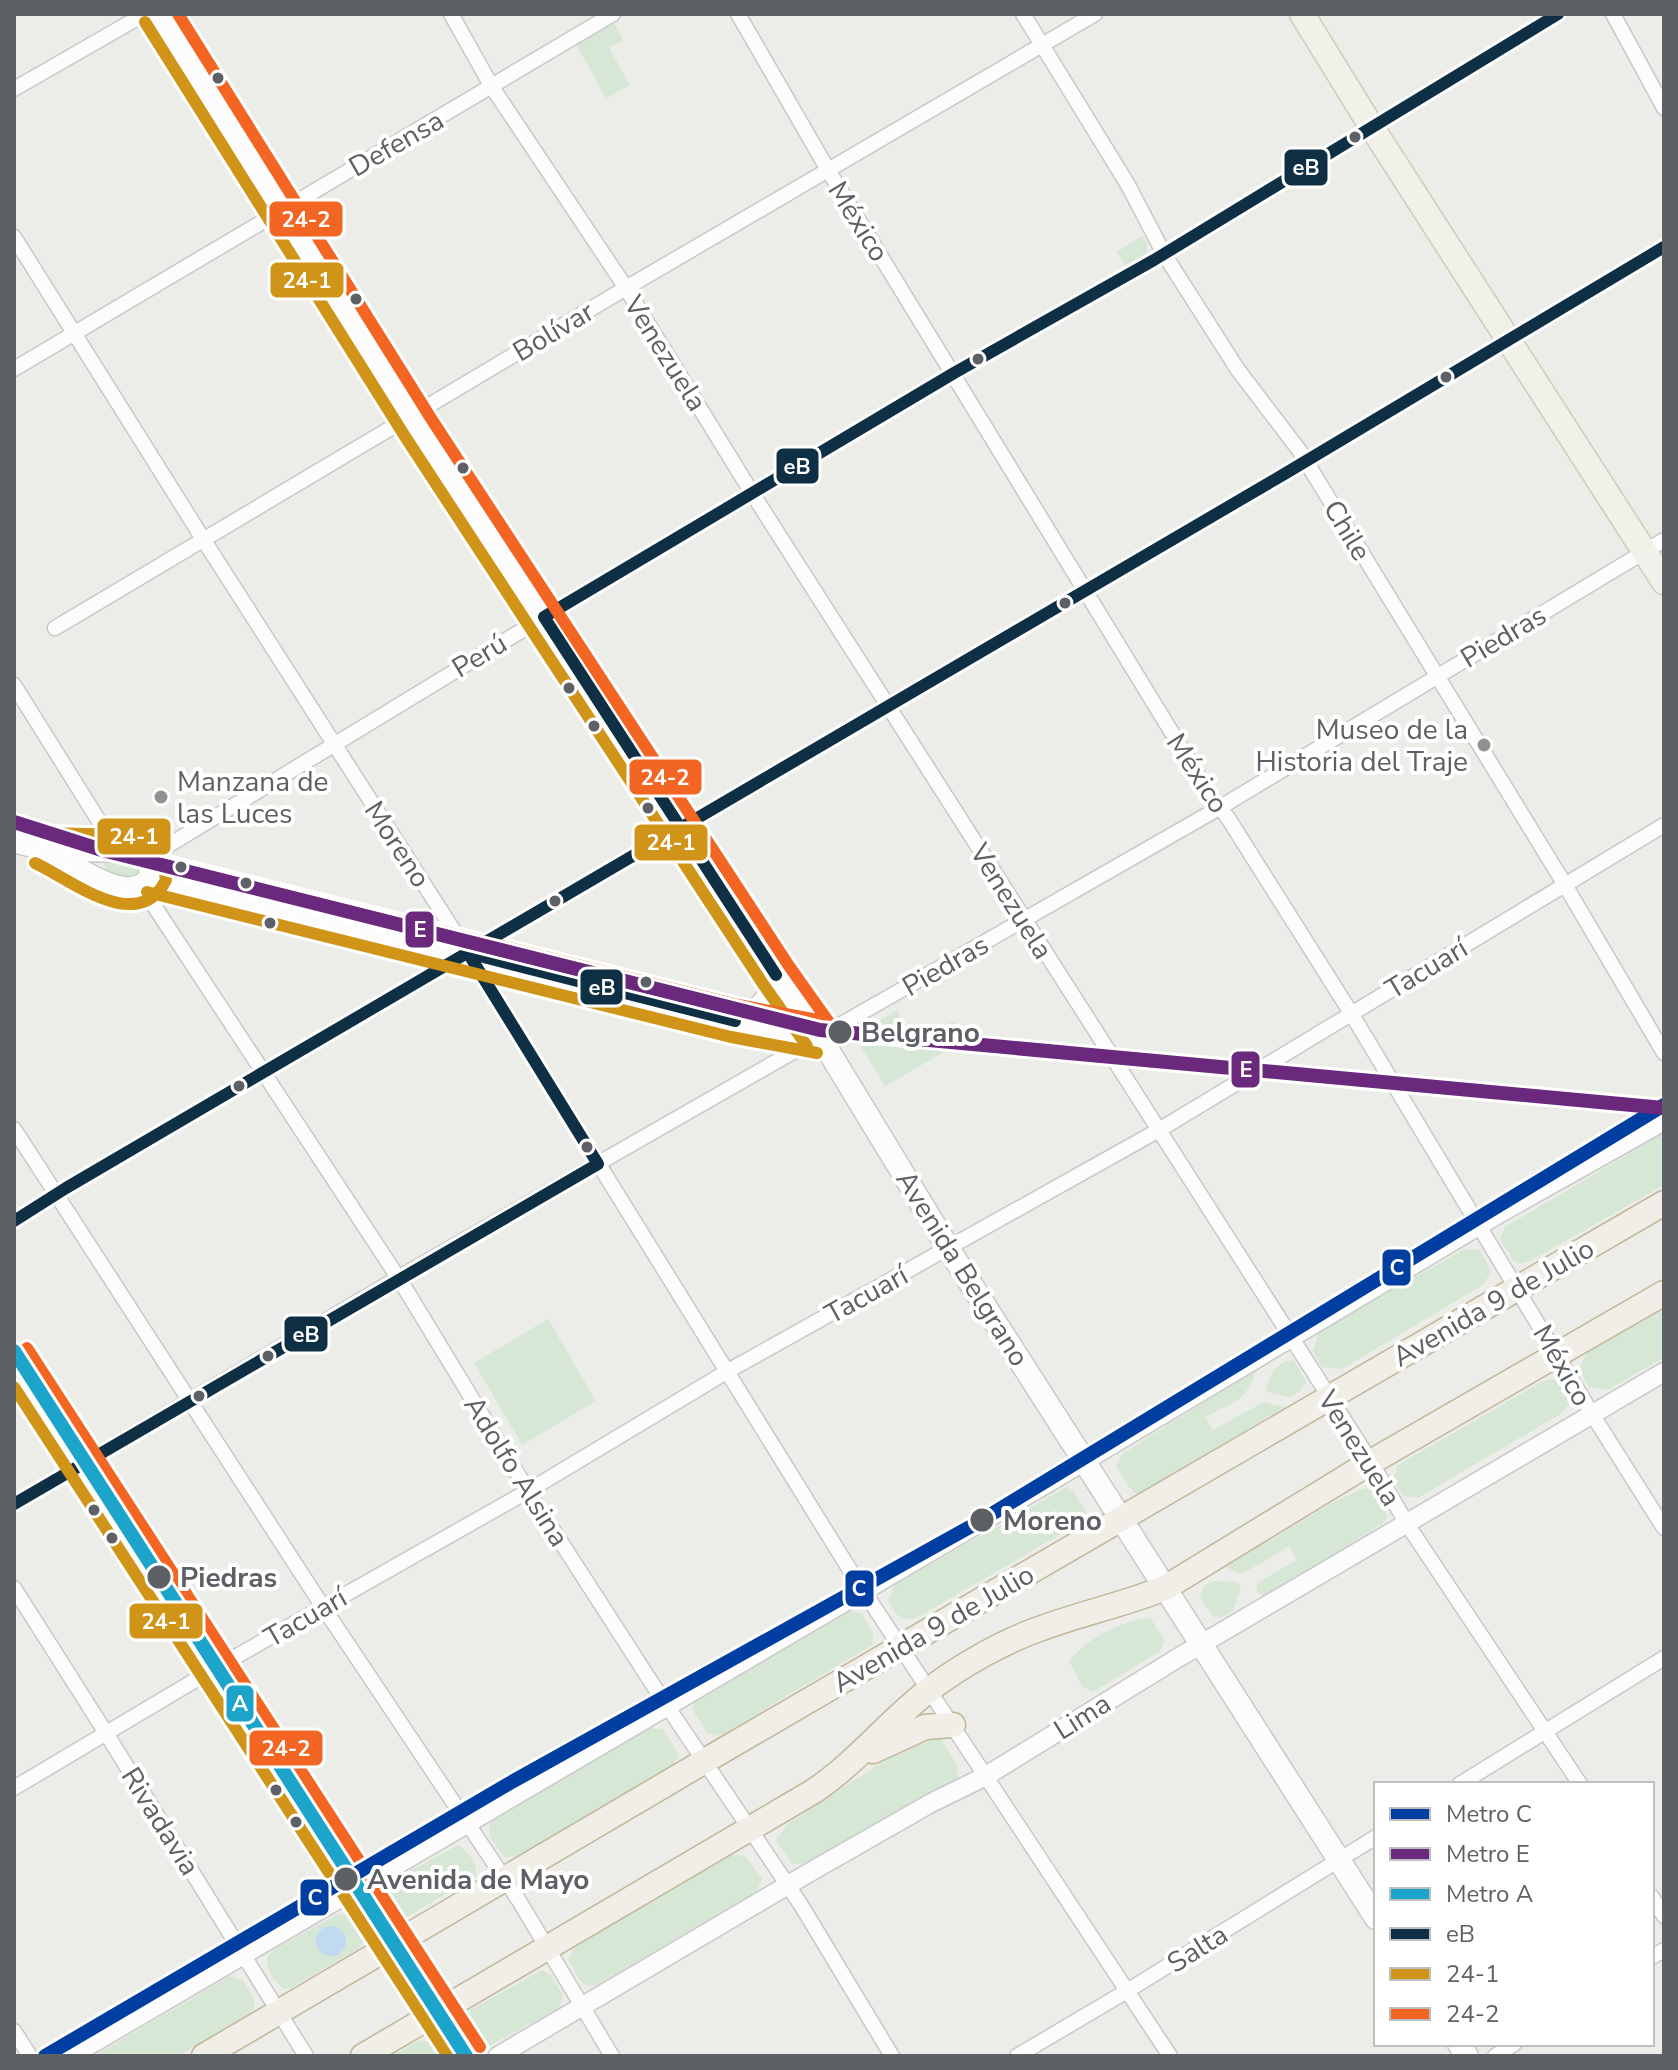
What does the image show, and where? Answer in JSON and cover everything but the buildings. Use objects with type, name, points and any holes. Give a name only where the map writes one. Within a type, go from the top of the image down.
[{"type":"highway","name":"Avenida 9 de Julio","points":[[204,2056],[1664,1203]]},
{"type":"highway","name":"Avenida 9 de Julio","points":[[363,2056],[814,1791],[850,1763],[930,1689],[1010,1642],[1165,1588],[1371,1462],[1664,1293]]},
{"type":"highway","points":[[850,1763],[925,1727],[953,1725]]},
{"type":"main road","name":"Avenida Belgrano","points":[[159,14],[411,416],[776,975],[820,1037],[948,1248],[1374,1915]]},
{"type":"main road","points":[[1302,14],[1509,340],[1654,546],[1664,582]]},
{"type":"main road","points":[[14,841],[43,849],[99,880],[127,889],[146,874]]},
{"type":"main road","points":[[43,849],[134,853],[146,874],[735,1021],[820,1037]]},
{"type":"main road","points":[[99,880],[96,863],[107,850]]},
{"type":"main road","points":[[735,1021],[752,1014],[767,1002],[776,975]]},
{"type":"main road","points":[[14,1357],[467,2056]]},
{"type":"street","points":[[14,89],[150,14]]},
{"type":"street","name":"Venezuela","points":[[451,14],[492,87],[626,288],[752,493],[1371,1462],[1407,1524],[1579,1782]]},
{"type":"street","name":"Defensa","points":[[14,369],[613,14]]},
{"type":"street","name":"México","points":[[738,14],[828,170],[1085,591],[1351,1013],[1664,1528]]},
{"type":"street","name":"Chile","points":[[1023,14],[1128,185],[1164,254],[1238,370],[1306,461],[1664,1053]]},
{"type":"street","name":"Bolívar","points":[[55,628],[626,288],[1095,14]]},
{"type":"street","name":"Perú","points":[[146,874],[333,743],[954,373],[1164,254],[1558,14]]},
{"type":"street","points":[[1613,14],[1664,108]]},
{"type":"street","name":"Moreno","points":[[14,237],[468,953],[864,1589],[1170,2056]]},
{"type":"street","points":[[14,1221],[1664,247]]},
{"type":"street","name":"Piedras","points":[[14,1504],[398,1278],[1219,808],[1654,546]]},
{"type":"street","points":[[14,685],[99,821],[107,850]]},
{"type":"street","name":"Tacuarí","points":[[14,1788],[214,1669],[528,1491],[728,1371],[1159,1130],[1664,825]]},
{"type":"street","name":"Adolfo Alsina","points":[[146,874],[264,1072],[398,1278],[528,1491],[787,1885],[892,2056]]},
{"type":"street","points":[[71,2056],[1479,1226],[1664,1121]]},
{"type":"street","points":[[14,1129],[323,1607],[505,1880],[612,2056]]},
{"type":"street","name":"Lima","points":[[498,2056],[787,1885],[931,1803],[986,1776],[1202,1644],[1664,1372]]},
{"type":"street","name":"Rivadavia","points":[[14,1588],[306,2056]]},
{"type":"street","points":[[1463,1782],[1664,1658]]},
{"type":"street","name":"Salta","points":[[1017,2056],[1374,1838]]},
{"type":"street","points":[[14,2031],[30,2056]]},
{"type":"green space","points":[[614,23],[623,40],[609,48],[630,85],[606,98],[576,44]]},
{"type":"green space","points":[[1142,236],[1147,244],[1146,253],[1125,266],[1117,252]]},
{"type":"green space","points":[[136,855],[144,880],[107,874],[104,862],[108,856]]},
{"type":"green space","points":[[897,1010],[915,1042],[954,1021],[965,1040],[885,1086],[854,1036]]},
{"type":"green space","points":[[1664,1133],[1664,1185],[1530,1261],[1519,1264],[1513,1260],[1500,1239],[1505,1227]]},
{"type":"green space","points":[[1463,1250],[1480,1250],[1491,1271],[1484,1284],[1342,1369],[1322,1367],[1313,1352],[1319,1331]]},
{"type":"green space","points":[[1664,1307],[1664,1357],[1608,1390],[1589,1387],[1579,1369],[1586,1354]]},
{"type":"green space","points":[[548,1319],[596,1401],[522,1445],[474,1363]]},
{"type":"green space","points":[[1294,1360],[1306,1382],[1299,1392],[1289,1397],[1267,1392],[1275,1369],[1282,1363]]},
{"type":"green space","points":[[1256,1370],[1243,1395],[1205,1417],[1213,1430],[1264,1402],[1285,1407],[1147,1490],[1136,1494],[1129,1487],[1116,1466],[1122,1454]]},
{"type":"green space","points":[[1556,1379],[1570,1401],[1562,1413],[1418,1498],[1403,1496],[1393,1480],[1398,1465],[1543,1381]]},
{"type":"green space","points":[[1067,1487],[1074,1492],[1088,1516],[1075,1526],[918,1617],[909,1620],[897,1615],[888,1601],[894,1585]]},
{"type":"green space","points":[[1365,1488],[1373,1491],[1385,1509],[1387,1518],[1382,1524],[1266,1597],[1257,1592],[1257,1583],[1297,1560],[1289,1546],[1244,1573],[1226,1567],[1332,1503]]},
{"type":"green space","points":[[1214,1581],[1237,1582],[1241,1588],[1233,1611],[1220,1618],[1212,1616],[1199,1595],[1205,1585]]},
{"type":"green space","points":[[851,1611],[862,1613],[873,1633],[872,1645],[725,1733],[717,1736],[707,1733],[692,1709],[695,1702]]},
{"type":"green space","points":[[1150,1618],[1165,1640],[1160,1651],[1093,1692],[1082,1686],[1069,1661],[1076,1653],[1116,1627]]},
{"type":"green space","points":[[650,1728],[663,1729],[679,1755],[672,1766],[520,1856],[504,1857],[490,1835],[493,1821]]},
{"type":"green space","points":[[925,1734],[940,1737],[956,1763],[958,1778],[809,1863],[792,1864],[776,1840],[788,1824]]},
{"type":"green space","points":[[458,1845],[472,1858],[476,1876],[407,1917],[395,1911],[382,1891],[384,1885]]},
{"type":"green space","points":[[732,1855],[744,1855],[762,1878],[757,1891],[595,1986],[582,1984],[568,1960],[574,1946]]},
{"type":"green space","points":[[348,1913],[357,1920],[362,1930],[363,1939],[358,1949],[291,1988],[280,1986],[269,1971],[267,1957],[276,1948],[338,1914]]},
{"type":"green space","points":[[542,1970],[551,1975],[563,1996],[559,2008],[489,2046],[479,2041],[467,2022],[470,2010]]},
{"type":"green space","points":[[230,1976],[243,1980],[254,2000],[254,2011],[178,2056],[94,2056]]},
{"type":"green space","points":[[420,2040],[435,2044],[442,2056],[392,2056]]},
{"type":"water","points":[[331,1926],[342,1930],[346,1941],[342,1952],[331,1956],[320,1952],[316,1941],[320,1930]]},
{"type":"metro line","name":"E","points":[[14,822],[102,850],[820,1030],[1664,1108]]},
{"type":"metro line","name":"C","points":[[45,2056],[510,1783],[977,1523],[1664,1105]]},
{"type":"metro line","name":"A","points":[[14,1351],[466,2056]]},
{"type":"transit line","name":"24-2","points":[[178,14],[432,420],[789,966],[833,1028]]},
{"type":"transit line","name":"eB","points":[[544,617],[954,373],[1154,260],[1558,14]]},
{"type":"transit line","name":"24-1","points":[[145,22],[406,438],[763,984],[807,1046]]},
{"type":"transit line","name":"eB","points":[[14,1221],[1286,473],[1664,247]]},
{"type":"transit line","name":"eB","points":[[544,617],[776,975]]},
{"type":"transit line","name":"24-1","points":[[35,863],[84,890],[121,903],[139,903],[154,896],[166,880],[162,853],[131,835],[44,833]]},
{"type":"transit line","name":"24-2","points":[[155,860],[738,1005],[823,1021]]},
{"type":"transit line","name":"24-1","points":[[147,892],[731,1037],[817,1053]]},
{"type":"transit line","name":"eB","points":[[468,953],[735,1021]]},
{"type":"transit line","name":"eB","points":[[468,953],[598,1164]]},
{"type":"transit line","name":"eB","points":[[14,1504],[598,1164]]},
{"type":"transit line","name":"24-2","points":[[27,1348],[480,2047]]},
{"type":"transit line","name":"24-1","points":[[14,1387],[448,2056]]},
{"type":"place","name":"Museo de la Historia del Traje","points":[[1484,745]]},
{"type":"place","name":"Manzana de las Luces","points":[[161,797]]},
{"type":"place","name":"Belgrano","points":[[840,1032]]},
{"type":"place","name":"Moreno","points":[[982,1520]]},
{"type":"place","name":"Piedras","points":[[159,1577]]},
{"type":"place","name":"Avenida de Mayo","points":[[346,1879]]}]
